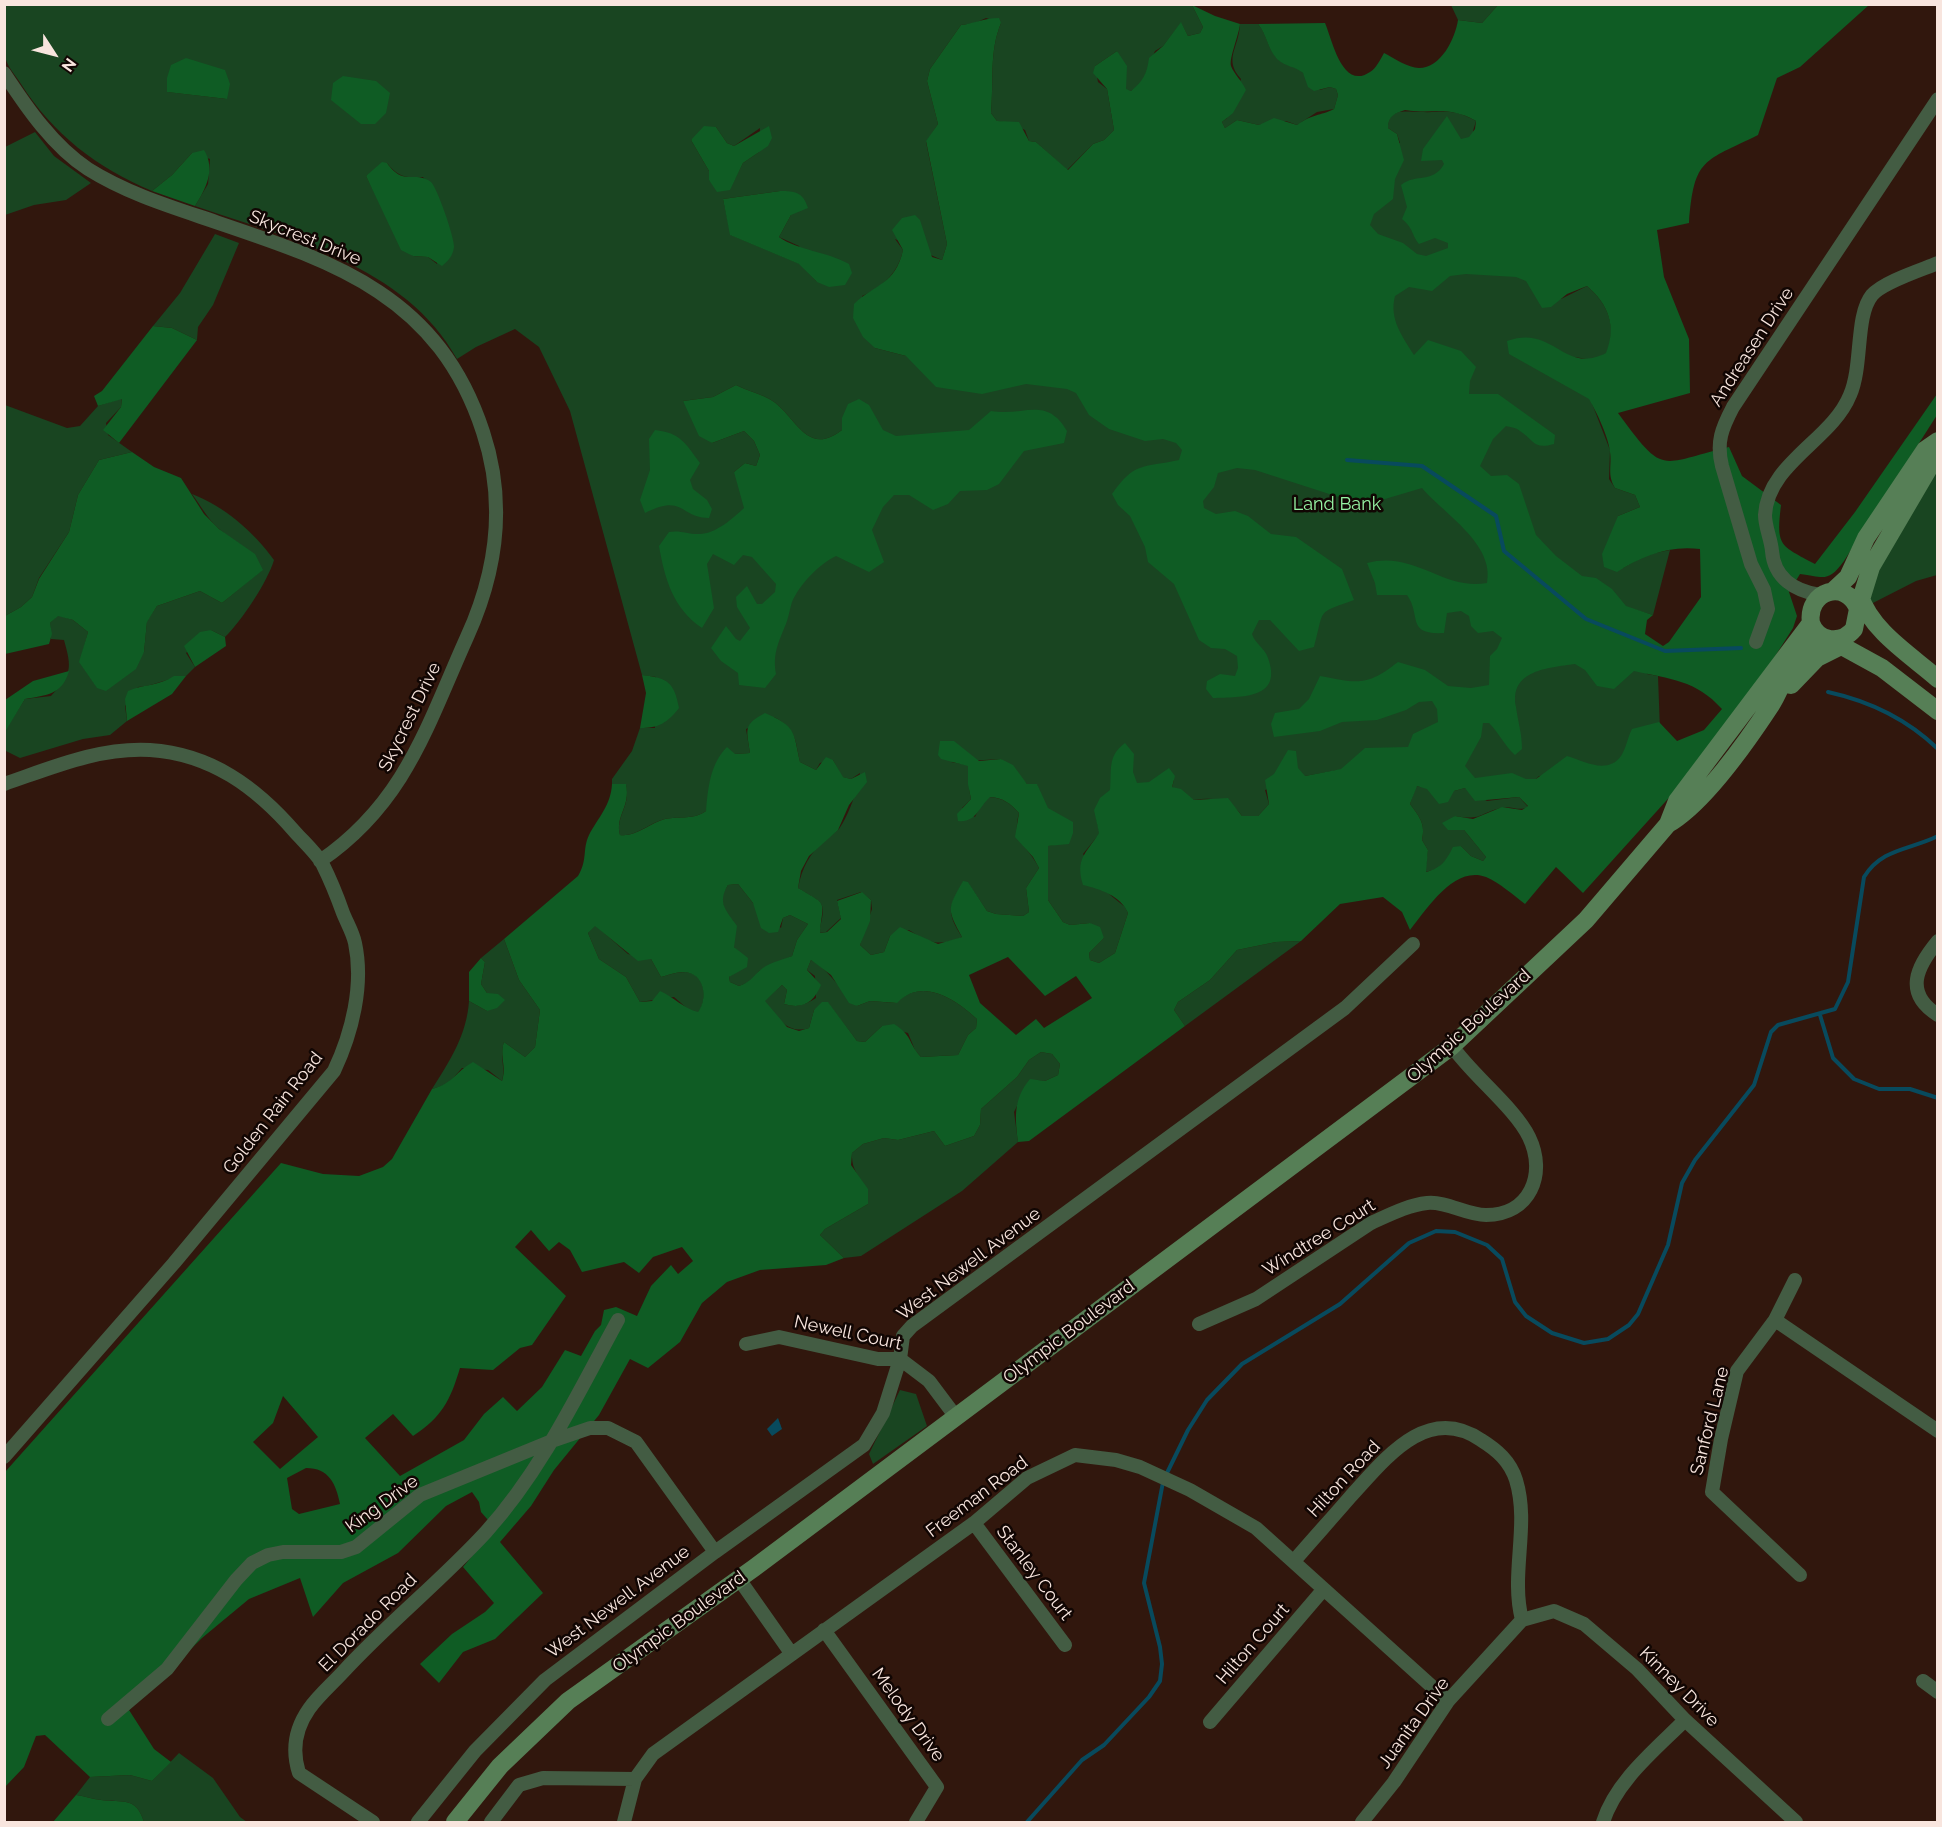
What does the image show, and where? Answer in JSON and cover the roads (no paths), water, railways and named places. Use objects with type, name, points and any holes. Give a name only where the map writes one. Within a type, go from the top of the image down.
[{"type":"main road","name":"Olympic Boulevard","points":[[455,1822],[500,1766],[568,1701],[739,1579],[1452,1046],[1586,920],[1668,824],[1677,801],[1816,601],[1848,577],[1866,538],[1925,450],[1938,441]]},
{"type":"main road","name":"Olympic Boulevard","points":[[1668,824],[1686,814],[1773,704],[1833,641],[1848,635],[1859,609],[1871,567],[1936,456],[1938,441]]},
{"type":"main road","points":[[1938,686],[1892,654],[1849,596],[1816,601],[1816,632],[1882,668],[1938,711]]},
{"type":"main road","points":[[1859,609],[1866,610],[1887,635],[1938,679]]},
{"type":"street","name":"Skycrest Drive","points":[[4,73],[30,113],[87,168],[142,197],[345,269],[394,301],[412,316],[446,355],[477,412],[491,462],[496,499],[496,537],[487,588],[421,741],[401,780],[362,828],[320,861]]},
{"type":"street","name":"Andreasen Drive","points":[[1755,642],[1768,609],[1764,590],[1751,564],[1722,466],[1719,437],[1733,407],[1938,99]]},
{"type":"street","points":[[1816,601],[1779,576],[1772,559],[1765,516],[1768,499],[1777,481],[1827,428],[1850,396],[1858,368],[1863,308],[1878,290],[1938,263]]},
{"type":"street","name":"Golden Rain Road","points":[[4,784],[92,755],[122,750],[177,754],[208,763],[257,792],[320,861],[355,943],[357,994],[345,1048],[333,1071],[174,1263],[4,1457]]},
{"type":"street","points":[[1938,941],[1922,960],[1916,975],[1917,988],[1923,1001],[1938,1015]]},
{"type":"street","name":"West Newell Avenue","points":[[418,1822],[475,1751],[545,1680],[715,1552],[864,1445],[883,1413],[900,1359],[903,1335],[912,1326],[1345,1008],[1413,944]]},
{"type":"street","name":"Windtree Court","points":[[1199,1324],[1256,1299],[1371,1222],[1430,1203],[1474,1214],[1493,1214],[1513,1208],[1527,1196],[1538,1173],[1529,1137],[1452,1046]]},
{"type":"street","points":[[1795,1280],[1775,1320],[1937,1431]]},
{"type":"street","name":"El Dorado Road","points":[[373,1822],[299,1773],[295,1759],[295,1738],[309,1709],[375,1638],[486,1532],[525,1482],[552,1441],[618,1320]]},
{"type":"street","name":"Sanford Lane","points":[[1775,1320],[1737,1371],[1720,1439],[1712,1492],[1800,1575]]},
{"type":"street","name":"Newell Court","points":[[746,1344],[779,1337],[878,1359],[900,1359],[929,1381],[956,1417]]},
{"type":"street","name":"Hilton Road","points":[[1294,1561],[1390,1454],[1415,1436],[1452,1427],[1471,1433],[1496,1450],[1508,1463],[1516,1479],[1522,1510],[1516,1584],[1521,1620]]},
{"type":"street","name":"King Drive","points":[[108,1719],[167,1669],[252,1563],[268,1554],[341,1552],[356,1547],[420,1495],[552,1441],[590,1428],[608,1428],[625,1434],[636,1442],[715,1552]]},
{"type":"street","name":"Freeman Road","points":[[624,1822],[635,1779],[653,1754],[974,1523],[1027,1478],[1076,1455],[1116,1460],[1140,1467],[1190,1490],[1256,1527],[1448,1701]]},
{"type":"street","name":"Stanley Court","points":[[974,1523],[1065,1645]]},
{"type":"street","points":[[739,1579],[791,1653]]},
{"type":"street","name":"Hilton Court","points":[[1210,1722],[1323,1590]]},
{"type":"street","name":"Kinney Drive","points":[[1521,1620],[1554,1611],[1584,1624],[1637,1669],[1685,1720],[1796,1822]]},
{"type":"street","name":"Juanita Drive","points":[[1362,1822],[1394,1782],[1448,1701],[1521,1620]]},
{"type":"street","name":"Melody Drive","points":[[824,1630],[937,1787],[916,1822]]},
{"type":"street","points":[[1923,1681],[1938,1692]]},
{"type":"street","points":[[1603,1822],[1610,1804],[1622,1787],[1685,1720]]},
{"type":"street","points":[[491,1822],[519,1785],[535,1780],[543,1778],[635,1779]]},
{"type":"water","points":[[778,1418],[782,1429],[772,1436],[767,1429]]},
{"type":"waterway","points":[[1347,460],[1422,466],[1496,516],[1504,551],[1586,619],[1665,651],[1741,648]]},
{"type":"waterway","points":[[1828,692],[1858,700],[1887,713],[1926,738],[1938,749]]},
{"type":"waterway","points":[[1166,1475],[1188,1430],[1207,1400],[1242,1364],[1340,1304],[1409,1243],[1436,1231],[1455,1232],[1487,1245],[1502,1259],[1515,1302],[1526,1316],[1552,1333],[1584,1343],[1608,1339],[1629,1325],[1638,1314],[1668,1245],[1682,1183],[1695,1160],[1754,1085],[1771,1032],[1778,1025],[1835,1009],[1848,982],[1864,877],[1871,867],[1888,855],[1938,836]]},
{"type":"waterway","points":[[1820,1015],[1833,1058],[1854,1079],[1879,1089],[1910,1089],[1938,1098]]},
{"type":"waterway","points":[[1027,1822],[1082,1760],[1104,1745],[1149,1697],[1160,1681],[1162,1664],[1160,1647],[1144,1583],[1163,1482]]},
{"type":"park label","name":"Land Bank","points":[[1337,505]]}]
